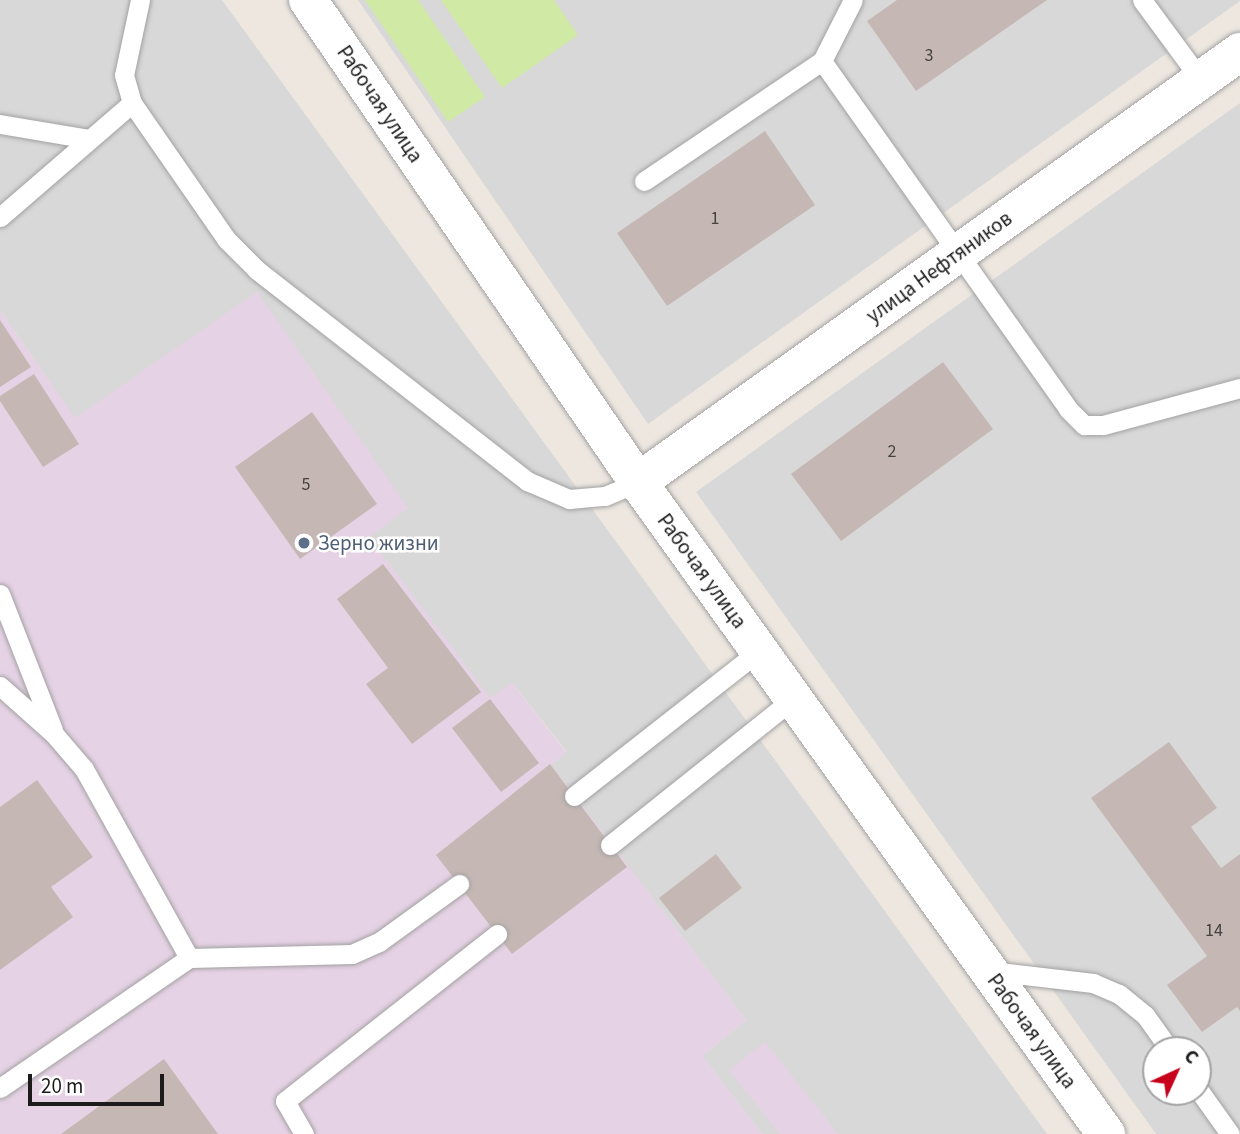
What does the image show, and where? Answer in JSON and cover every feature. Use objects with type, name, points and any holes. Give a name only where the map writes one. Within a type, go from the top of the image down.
[{"type":"street","name":"Рабочая улица","points":[[308,0],[638,482],[1106,1134]]},
{"type":"street","name":"улица Нефтяников","points":[[638,482],[1240,52]]},
{"type":"lane","points":[[141,0],[124,75],[132,103],[226,239],[257,270],[527,481],[569,499],[605,496],[638,482]]},
{"type":"lane","points":[[644,181],[822,61],[853,0]]},
{"type":"lane","points":[[1142,0],[1201,80]]},
{"type":"lane","points":[[822,61],[1068,409],[1084,425],[1103,425],[1240,388]]},
{"type":"lane","points":[[0,216],[132,103]]},
{"type":"lane","points":[[0,124],[90,139]]},
{"type":"lane","points":[[0,594],[54,734]]},
{"type":"lane","points":[[574,796],[759,651]]},
{"type":"lane","points":[[0,686],[54,734],[84,769],[189,958]]},
{"type":"lane","points":[[610,845],[794,698]]},
{"type":"lane","points":[[0,1088],[189,958],[352,954],[379,942],[459,884]]},
{"type":"lane","points":[[304,1134],[285,1101],[497,934]]},
{"type":"lane","points":[[989,971],[1093,984],[1119,993],[1145,1016],[1160,1036]]},
{"type":"lane","points":[[1210,1106],[1230,1134]]},
{"type":"shaded area","points":[[0,0],[222,0],[1047,1134],[762,1134],[702,1056],[746,1020],[550,764],[566,751],[513,684],[490,699],[368,537],[75,419],[0,310]]},
{"type":"shaded area","points":[[358,0],[1240,0],[1240,1],[648,424]]},
{"type":"shaded area","points":[[1240,103],[1240,1134],[1156,1134],[696,492]]},
{"type":"shaded area","points":[[257,292],[408,508],[369,537],[490,698],[512,683],[566,752],[551,765],[746,1020],[702,1056],[762,1134],[0,1134],[0,310],[75,418]]},
{"type":"shaded area","points":[[765,1042],[838,1134],[780,1134],[729,1070]]},
{"type":"green space","points":[[365,0],[418,0],[485,97],[448,122]]},
{"type":"green space","points":[[441,0],[554,0],[578,35],[502,88]]},
{"type":"building","points":[[897,0],[1047,0],[916,91],[867,21]]},
{"type":"building","points":[[765,131],[815,205],[667,306],[617,233]]},
{"type":"building","points":[[0,320],[31,367],[0,387]]},
{"type":"building","points":[[943,362],[993,429],[841,541],[791,474]]},
{"type":"building","points":[[34,374],[79,444],[43,467],[0,401],[0,396]]},
{"type":"building","points":[[312,412],[377,504],[300,559],[235,467]]},
{"type":"building","points":[[383,564],[481,692],[412,744],[366,684],[388,668],[337,599]]},
{"type":"building","points":[[490,699],[539,763],[501,792],[452,728]]},
{"type":"building","points":[[1169,742],[1217,808],[1191,827],[1221,868],[1240,854],[1240,1011],[1237,1007],[1202,1032],[1167,985],[1207,956],[1091,798]]},
{"type":"building","points":[[550,764],[627,867],[512,954],[436,855]]},
{"type":"building","points":[[37,780],[93,857],[51,887],[73,917],[0,970],[0,807]]},
{"type":"building","points":[[716,854],[742,888],[685,931],[659,898]]},
{"type":"building","points":[[164,1059],[218,1134],[61,1134]]},
{"type":"place","name":"Зерно жизни","points":[[304,543]]}]
